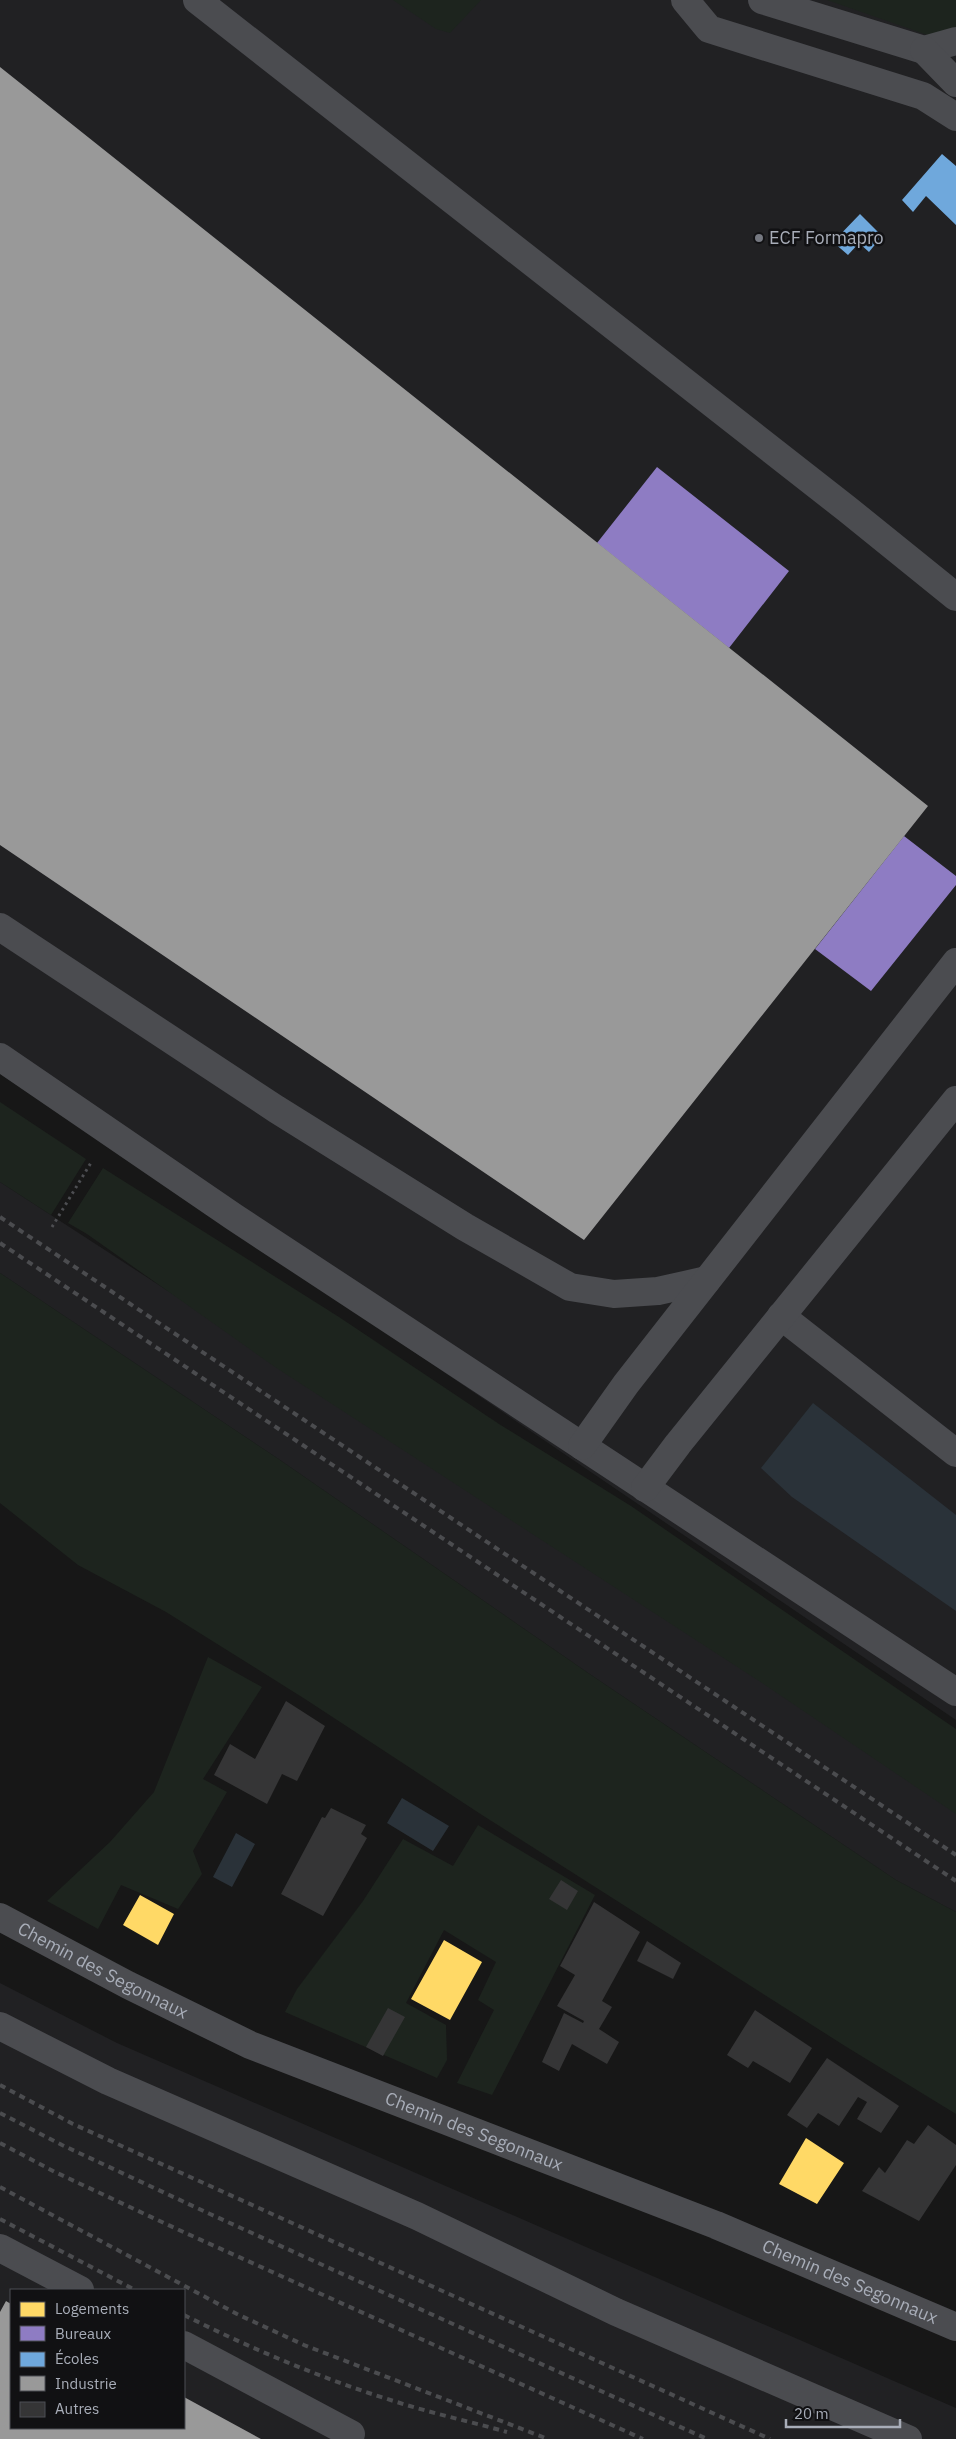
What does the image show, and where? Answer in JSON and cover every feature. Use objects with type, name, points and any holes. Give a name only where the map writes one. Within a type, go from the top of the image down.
[{"type":"street","points":[[197,0],[847,509],[956,597]]},
{"type":"street","points":[[685,0],[709,29],[922,96],[956,117]]},
{"type":"street","points":[[762,0],[924,50],[956,83]]},
{"type":"street","points":[[924,50],[956,41]]},
{"type":"street","points":[[0,927],[276,1109],[465,1227],[570,1287],[614,1294],[649,1292],[707,1280]]},
{"type":"street","points":[[582,1446],[626,1384],[956,962]]},
{"type":"street","points":[[0,1057],[109,1134],[956,1692]]},
{"type":"street","points":[[645,1488],[956,1100]]},
{"type":"street","points":[[781,1316],[956,1453]]},
{"type":"street","name":"Chemin des Segonnaux","points":[[0,1917],[128,1985],[250,2045],[716,2225],[956,2328]]},
{"type":"street","points":[[0,2026],[108,2081],[417,2216],[616,2312],[908,2439]]},
{"type":"street","points":[[0,2248],[78,2289]]},
{"type":"street","points":[[185,2346],[351,2434]]},
{"type":"path","points":[[52,1227],[91,1162]]},
{"type":"shaded area","points":[[0,0],[956,0],[956,1720],[183,1195],[0,1074]]},
{"type":"shaded area","points":[[393,0],[481,0],[450,33],[436,29]]},
{"type":"shaded area","points":[[827,0],[956,0],[956,33],[936,38]]},
{"type":"shaded area","points":[[0,1102],[86,1159],[51,1215],[0,1182]]},
{"type":"shaded area","points":[[103,1168],[339,1317],[499,1424],[631,1506],[956,1729],[956,1814],[765,1685],[275,1367],[87,1234],[68,1223]]},
{"type":"shaded area","points":[[0,1182],[956,1802],[956,1912],[896,1880],[591,1675],[277,1458],[0,1273]]},
{"type":"shaded area","points":[[0,1273],[277,1458],[591,1675],[896,1880],[956,1912],[956,2114],[845,2046],[482,1815],[305,1699],[166,1612],[78,1565],[0,1503]]},
{"type":"shaded area","points":[[813,1403],[956,1515],[956,1611],[792,1497],[761,1468]]},
{"type":"shaded area","points":[[208,1657],[262,1687],[203,1779],[227,1792],[193,1851],[202,1874],[178,1909],[121,1885],[98,1929],[47,1901],[110,1842],[154,1792]]},
{"type":"shaded area","points":[[402,1798],[449,1826],[433,1851],[387,1823]]},
{"type":"shaded area","points":[[478,1825],[595,1895],[492,2095],[457,2083],[494,2010],[478,2000],[496,1962],[444,1930],[406,2003],[446,2025],[447,2060],[437,2078],[285,2012],[297,1989],[363,1901],[403,1839],[453,1866]]},
{"type":"shaded area","points":[[236,1833],[255,1844],[232,1887],[213,1877]]},
{"type":"shaded area","points":[[0,1983],[117,2043],[956,2408],[956,2439],[0,2439]]},
{"type":"building: Logements","points":[[140,1895],[174,1914],[158,1945],[123,1925]]},
{"type":"building: Logements","points":[[444,1940],[482,1962],[450,2020],[411,1999]]},
{"type":"building: Logements","points":[[806,2138],[844,2163],[817,2204],[779,2184]]},
{"type":"building: Bureaux","points":[[657,467],[789,571],[729,648],[597,543]]},
{"type":"building: Bureaux","points":[[904,836],[956,876],[956,885],[871,991],[815,949]]},
{"type":"building: Écoles","points":[[942,154],[956,166],[956,225],[926,196],[913,212],[902,200]]},
{"type":"building: Écoles","points":[[860,214],[882,236],[869,252],[859,243],[848,255],[833,242]]},
{"type":"building: Industrie","points":[[0,67],[928,806],[584,1240],[0,845]]},
{"type":"building: Industrie","points":[[6,2301],[10,2303],[10,2429],[185,2429],[185,2398],[261,2439],[0,2439],[0,2312]]},
{"type":"building: Autres","points":[[286,1701],[325,1726],[297,1781],[282,1774],[267,1804],[214,1775],[230,1744],[255,1759]]},
{"type":"building: Autres","points":[[331,1808],[366,1825],[361,1834],[367,1838],[323,1916],[281,1894],[322,1817],[325,1818]]},
{"type":"building: Autres","points":[[561,1880],[578,1891],[567,1910],[549,1899]]},
{"type":"building: Autres","points":[[594,1902],[640,1932],[602,2001],[612,2007],[599,2029],[619,2042],[607,2064],[572,2044],[559,2071],[542,2062],[564,2013],[583,2023],[584,2021],[557,2006],[575,1975],[560,1966]]},
{"type":"building: Autres","points":[[647,1941],[681,1963],[673,1979],[637,1961]]},
{"type":"building: Autres","points":[[388,2008],[405,2017],[383,2056],[366,2047]]},
{"type":"building: Autres","points":[[755,2010],[812,2048],[790,2083],[753,2061],[748,2068],[727,2055]]},
{"type":"building: Autres","points":[[827,2058],[899,2106],[881,2133],[857,2119],[867,2102],[858,2097],[839,2126],[818,2113],[807,2128],[787,2115]]},
{"type":"building: Autres","points":[[928,2125],[956,2145],[956,2165],[919,2221],[862,2191],[879,2167],[885,2173],[907,2140],[914,2144]]},
{"type":"railway","points":[[0,1217],[956,1855]]},
{"type":"railway","points":[[0,1243],[956,1881]]},
{"type":"railway","points":[[0,2085],[73,2124],[770,2439]]},
{"type":"railway","points":[[0,2113],[62,2145],[210,2214],[707,2439]]},
{"type":"railway","points":[[0,2143],[55,2172],[179,2230],[643,2439]]},
{"type":"railway","points":[[0,2187],[237,2314],[304,2345],[548,2439]]},
{"type":"railway","points":[[0,2219],[133,2289]]},
{"type":"railway","points":[[185,2315],[263,2352],[344,2384],[413,2407],[507,2432]]},
{"type":"place","name":"ECF Formapro","points":[[759,238]]}]
